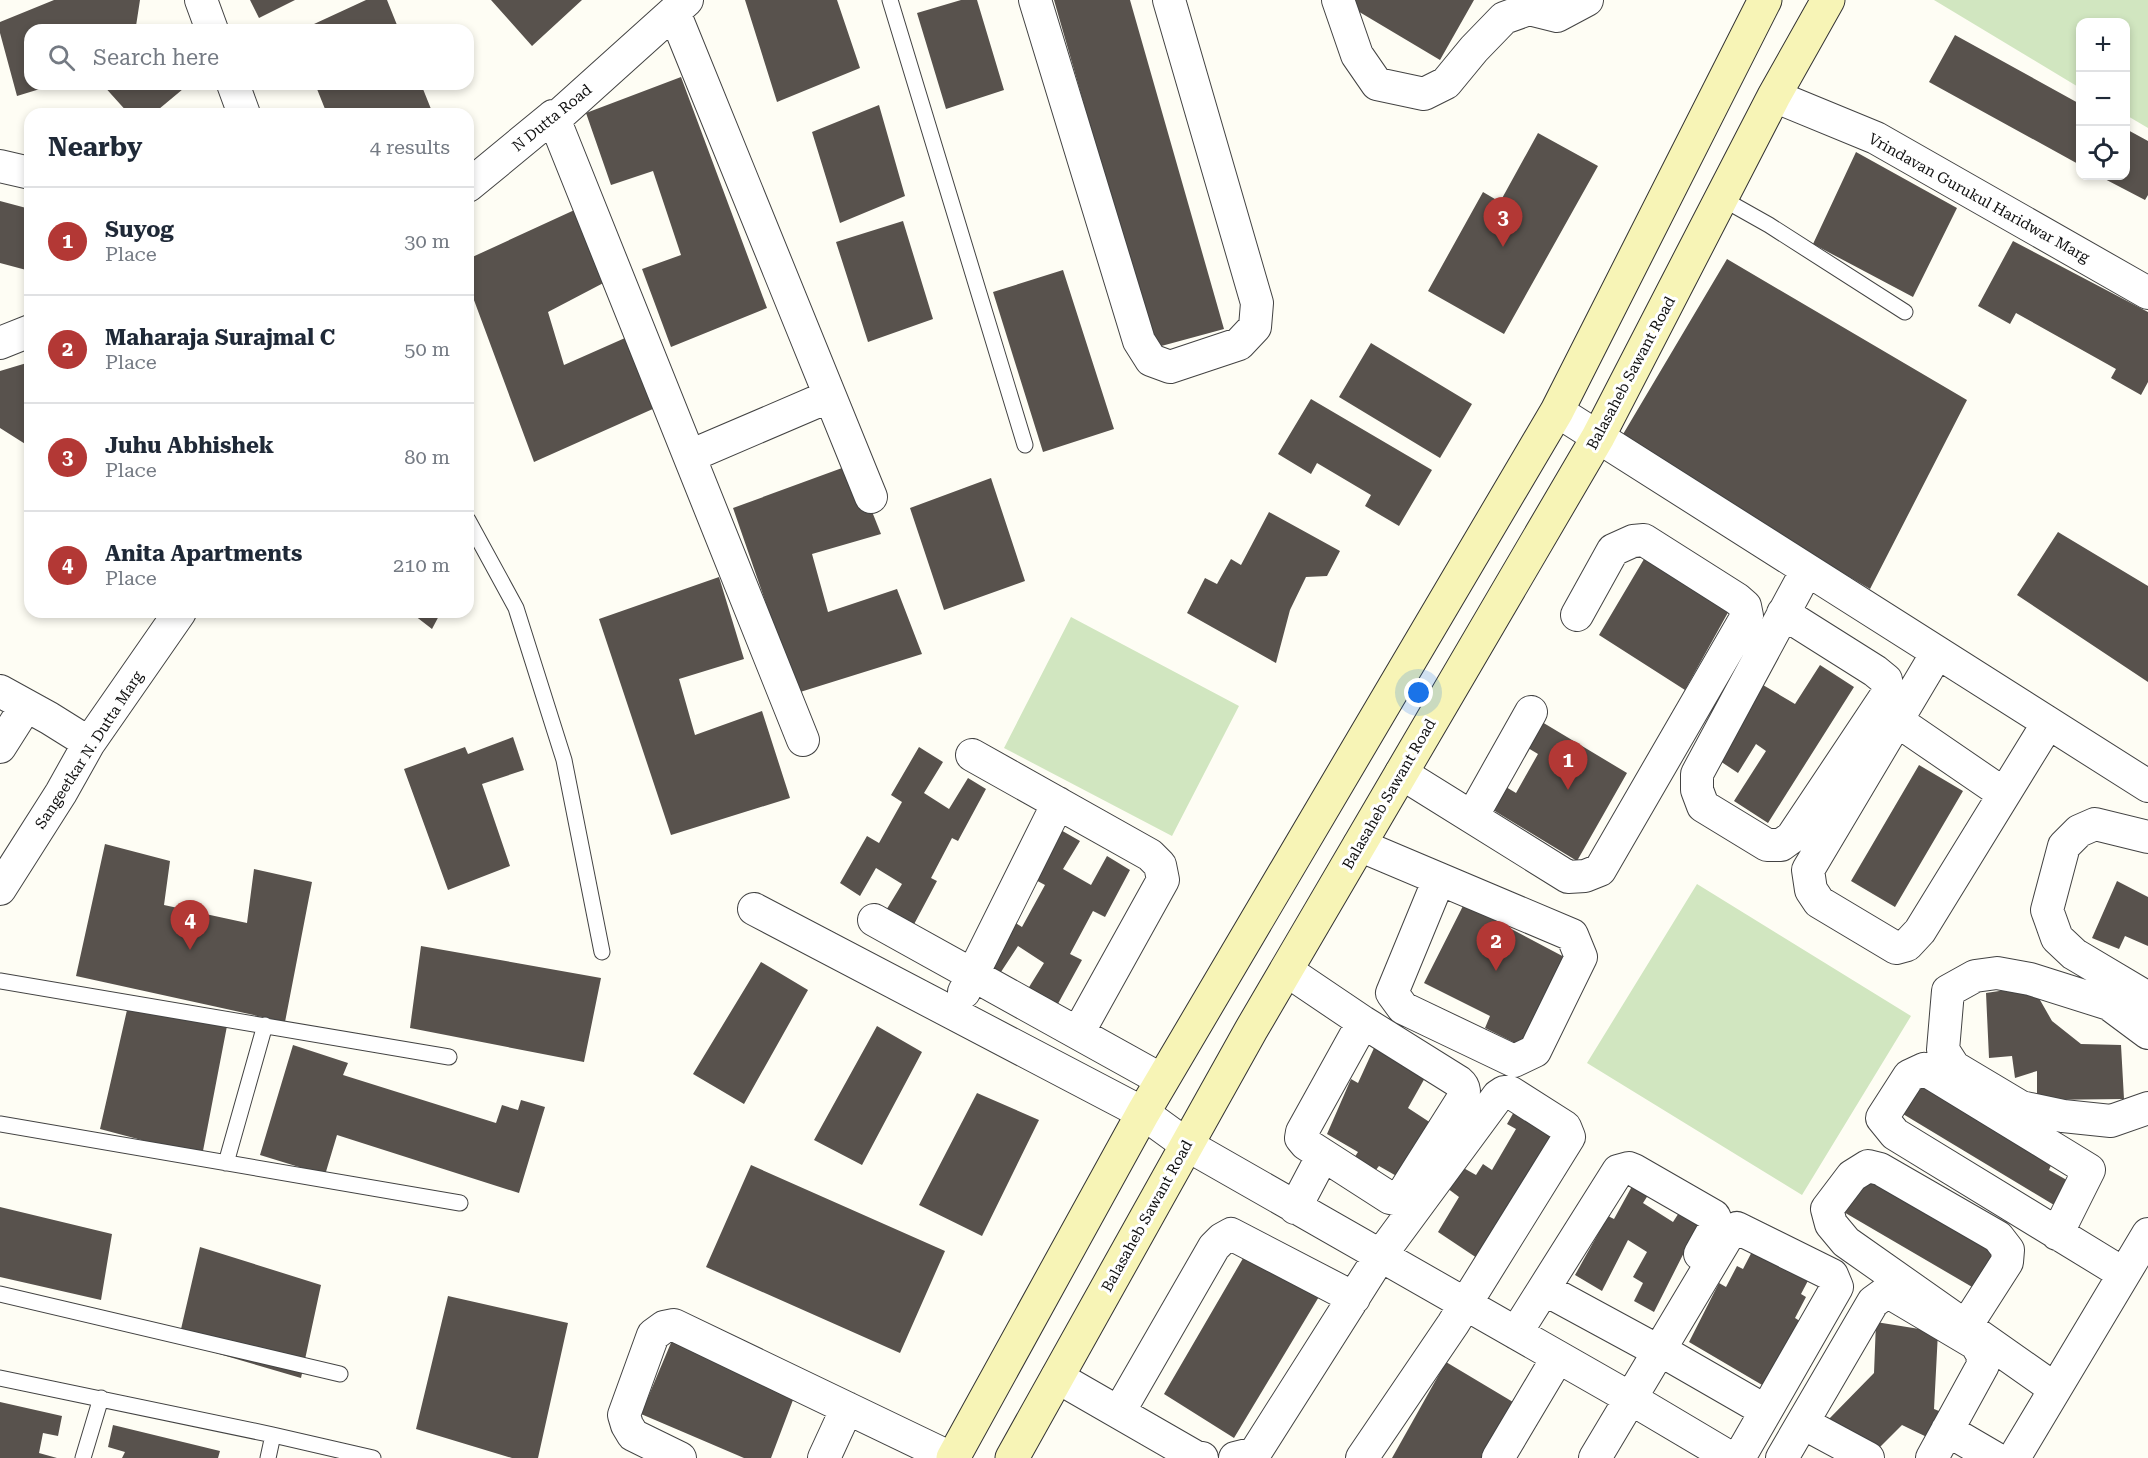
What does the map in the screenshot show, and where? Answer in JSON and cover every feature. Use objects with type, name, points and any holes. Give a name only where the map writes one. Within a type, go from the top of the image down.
[{"type":"main road","points":[[952,1458],[1162,1080],[1557,411],[1765,0]]},
{"type":"main road","name":"Balasaheb Sawant Road","points":[[1012,1458],[1286,970],[1598,438],[1774,96],[1828,0]]},
{"type":"street","points":[[201,0],[210,24]]},
{"type":"street","points":[[1035,0],[1139,341],[1151,360],[1170,367],[1239,344],[1255,327],[1257,303],[1169,0]]},
{"type":"street","points":[[1338,0],[1357,55],[1377,84],[1424,93],[1446,83],[1504,18],[1528,9],[1557,16],[1587,0]]},
{"type":"street","points":[[681,6],[871,497]]},
{"type":"street","name":"N Dutta Road","points":[[474,181],[553,116],[556,118],[681,6]]},
{"type":"street","points":[[235,90],[242,108]]},
{"type":"street","name":"Vrindavan Gurukul Haridwar Marg","points":[[1774,96],[1876,138],[2148,293]]},
{"type":"street","points":[[553,116],[803,740]]},
{"type":"street","points":[[0,166],[24,172]]},
{"type":"street","points":[[690,456],[830,396]]},
{"type":"street","points":[[1557,411],[2148,786]]},
{"type":"street","points":[[1401,774],[1568,877],[1585,876],[1600,870],[1747,616],[1745,606],[1737,599],[1644,540],[1633,541],[1613,550],[1577,615]]},
{"type":"street","points":[[1783,613],[1875,671],[1886,680],[1888,693],[1792,837],[1781,845],[1767,846],[1703,806],[1696,790],[1697,774],[1783,613],[1807,570]]},
{"type":"street","name":"Sangeetkar N. Dutta Marg","points":[[0,889],[61,793],[89,743],[176,618]]},
{"type":"street","points":[[1936,653],[1808,870],[1811,890],[1819,902],[1896,948],[1907,945],[1920,931],[2048,723]]},
{"type":"street","points":[[0,747],[13,698],[89,743]]},
{"type":"street","points":[[1472,817],[1531,712]]},
{"type":"street","points":[[1896,720],[2004,794]]},
{"type":"street","points":[[972,755],[1150,855],[1160,865],[1162,880],[1078,1033]]},
{"type":"street","points":[[953,1014],[1058,803]]},
{"type":"street","points":[[2148,837],[2095,824],[2079,831],[2064,846],[2047,910],[2057,938],[2074,954],[2148,998]]},
{"type":"street","points":[[1359,845],[1572,935],[1581,957],[1535,1051],[1514,1061],[1403,1008],[1392,993],[1439,879]]},
{"type":"street","points":[[754,909],[1143,1113],[1187,1145],[1627,1396],[1731,1458]]},
{"type":"street","points":[[874,920],[1162,1080]]},
{"type":"street","points":[[1286,970],[1463,1085],[1464,1095],[1402,1194],[1396,1199],[1390,1198],[1302,1141],[1302,1132],[1364,1022]]},
{"type":"street","points":[[2148,1033],[2109,1004],[2030,979],[1997,973],[1975,976],[1948,991],[1943,1050],[1954,1067],[2021,1107],[2063,1116],[2111,1121],[2148,1108]]},
{"type":"street","points":[[2057,1234],[2089,1170],[1924,1069],[1909,1076],[1882,1118],[1895,1134],[2057,1234],[2124,1274]]},
{"type":"street","points":[[1235,1458],[1255,1453],[1380,1256],[1498,1096],[1504,1092],[1510,1092],[1565,1127],[1569,1137],[1465,1304],[1362,1458]]},
{"type":"street","points":[[1295,1208],[1323,1155]]},
{"type":"street","points":[[1966,1326],[2007,1262],[2008,1250],[1998,1237],[1880,1169],[1868,1166],[1852,1176],[1827,1209],[1831,1224],[1846,1242],[2055,1389]]},
{"type":"street","points":[[1516,1333],[1614,1175],[1624,1168],[1634,1170],[1714,1216],[1717,1223],[1655,1348]]},
{"type":"street","points":[[1595,1458],[1655,1348],[1732,1230],[1740,1229],[1832,1275],[1836,1283],[1835,1291],[1739,1458]]},
{"type":"street","points":[[1119,1412],[1214,1247],[1231,1234],[1353,1298]]},
{"type":"street","points":[[2014,1458],[2147,1239]]},
{"type":"street","points":[[1544,1289],[1766,1411]]},
{"type":"street","points":[[1782,1458],[1873,1302],[1884,1294],[1890,1293],[1976,1344],[1982,1354],[1983,1365],[1932,1458]]},
{"type":"street","points":[[680,1458],[633,1435],[624,1415],[653,1335],[664,1327],[674,1325],[952,1458]]},
{"type":"street","points":[[1498,1458],[1558,1357]]},
{"type":"street","points":[[1057,1377],[1196,1457],[1202,1458]]},
{"type":"street","points":[[824,1458],[847,1408]]},
{"type":"street","points":[[1803,1423],[1868,1458]]},
{"type":"street","points":[[1947,1430],[1995,1458]]},
{"type":"lane","points":[[890,0],[1025,445]]},
{"type":"lane","points":[[1721,198],[1769,225],[1905,312]]},
{"type":"lane","points":[[474,531],[516,608],[564,760],[602,952]]},
{"type":"lane","points":[[0,981],[449,1057]]},
{"type":"lane","points":[[226,1163],[265,1025]]},
{"type":"lane","points":[[0,1124],[460,1203]]},
{"type":"lane","points":[[0,1294],[340,1374]]},
{"type":"lane","points":[[0,1378],[373,1458]]},
{"type":"lane","points":[[83,1458],[101,1398]]},
{"type":"lane","points":[[268,1458],[273,1435]]},
{"type":"green space","points":[[1934,0],[2148,0],[2148,128],[2130,117],[2130,18],[2076,18],[2076,86]]},
{"type":"green space","points":[[1071,617],[1239,706],[1172,836],[1004,748]]},
{"type":"green space","points":[[1697,884],[1911,1016],[1802,1195],[1587,1063]]},
{"type":"building","points":[[54,0],[140,0],[136,24],[24,24],[24,90],[37,90],[17,96],[0,33],[0,22]]},
{"type":"building","points":[[250,0],[295,0],[259,18]]},
{"type":"building","points":[[366,0],[387,0],[397,24],[314,24]]},
{"type":"building","points":[[491,0],[582,0],[532,46]]},
{"type":"building","points":[[745,0],[837,0],[860,68],[777,102]]},
{"type":"building","points":[[961,0],[977,0],[1004,90],[946,109],[917,13]]},
{"type":"building","points":[[1054,0],[1130,0],[1224,329],[1154,348]]},
{"type":"building","points":[[1355,0],[1474,0],[1440,60],[1351,7]]},
{"type":"building","points":[[1955,35],[2076,102],[2076,163],[1929,82]]},
{"type":"building","points":[[681,77],[767,308],[671,347],[642,269],[681,255],[653,171],[611,185],[586,113]]},
{"type":"building","points":[[107,90],[182,90],[160,108],[124,108]]},
{"type":"building","points":[[317,90],[423,90],[431,108],[325,108]]},
{"type":"building","points":[[879,105],[905,196],[840,223],[812,132]]},
{"type":"building","points":[[2130,131],[2148,141],[2148,195],[2145,200],[2107,180],[2130,180]]},
{"type":"building","points":[[1538,133],[1598,166],[1504,334],[1428,291],[1483,192],[1500,202]]},
{"type":"building","points":[[1856,152],[1957,208],[1913,297],[1813,244]]},
{"type":"building","points":[[0,201],[24,207],[24,269],[0,263]]},
{"type":"building","points":[[581,207],[611,279],[548,312],[564,365],[625,338],[655,408],[534,462],[474,300],[474,256]]},
{"type":"building","points":[[903,221],[933,319],[868,342],[836,242]]},
{"type":"building","points":[[2013,241],[2148,312],[2148,382],[2141,395],[2111,378],[2116,369],[2016,313],[2010,324],[1978,306]]},
{"type":"building","points":[[1727,259],[1967,400],[1870,589],[1619,441]]},
{"type":"building","points":[[1063,270],[1114,429],[1043,452],[993,292]]},
{"type":"building","points":[[1371,343],[1472,404],[1440,458],[1339,397]]},
{"type":"building","points":[[24,364],[24,443],[0,428],[0,371]]},
{"type":"building","points":[[1311,399],[1432,470],[1399,526],[1365,506],[1371,495],[1317,463],[1311,474],[1278,454]]},
{"type":"building","points":[[853,464],[881,534],[812,554],[828,612],[897,589],[922,654],[797,693],[733,508]]},
{"type":"building","points":[[991,478],[1025,581],[944,610],[910,508]]},
{"type":"building","points":[[1269,512],[1340,551],[1327,576],[1306,577],[1290,610],[1276,663],[1187,613],[1205,578],[1217,584],[1231,559],[1241,565]]},
{"type":"building","points":[[2058,532],[2148,586],[2148,682],[2017,595]]},
{"type":"building","points":[[1647,554],[1731,607],[1685,690],[1599,635]]},
{"type":"building","points":[[719,577],[744,659],[679,679],[695,735],[762,711],[790,798],[671,835],[599,619]]},
{"type":"building","points":[[418,618],[438,618],[432,629]]},
{"type":"building","points":[[1820,665],[1854,687],[1768,823],[1734,801],[1766,751],[1756,744],[1738,773],[1717,759],[1763,685],[1795,704]]},
{"type":"building","points":[[1542,722],[1627,773],[1577,861],[1493,810],[1506,787],[1516,793],[1538,754],[1528,748]]},
{"type":"building","points":[[513,737],[524,770],[482,784],[510,866],[448,890],[404,769],[465,747],[468,754]]},
{"type":"building","points":[[919,747],[943,762],[924,793],[949,809],[968,778],[986,789],[958,841],[952,838],[931,878],[937,881],[912,928],[885,912],[902,884],[876,868],[860,896],[840,883],[867,836],[879,843],[902,802],[891,795]]},
{"type":"building","points":[[1919,765],[1963,791],[1895,907],[1851,881]]},
{"type":"building","points":[[1059,829],[1080,841],[1063,869],[1091,885],[1107,856],[1130,870],[1105,917],[1093,911],[1070,954],[1082,960],[1054,1011],[1026,992],[1044,963],[1018,946],[999,975],[983,966],[1009,919],[1022,927],[1045,885],[1032,878]]},
{"type":"building","points":[[105,844],[170,861],[164,905],[247,923],[254,869],[312,882],[285,1022],[76,976]]},
{"type":"building","points":[[2117,881],[2148,897],[2148,946],[2125,936],[2119,949],[2092,938]]},
{"type":"building","points":[[1464,904],[1568,959],[1523,1047],[1485,1028],[1490,1016],[1424,983]]},
{"type":"building","points":[[421,946],[601,978],[584,1062],[410,1028]]},
{"type":"building","points":[[761,962],[808,990],[744,1104],[693,1074]]},
{"type":"building","points":[[2032,986],[2052,1021],[2081,1044],[2121,1045],[2124,1099],[2037,1100],[2037,1071],[2015,1078],[2012,1056],[1989,1058],[1986,993]]},
{"type":"building","points":[[127,1010],[227,1026],[202,1156],[100,1129]]},
{"type":"building","points":[[877,1026],[922,1052],[862,1165],[814,1140]]},
{"type":"building","points":[[293,1045],[348,1063],[343,1075],[496,1123],[502,1105],[518,1110],[521,1100],[545,1107],[519,1193],[337,1135],[325,1175],[260,1155]]},
{"type":"building","points":[[1374,1048],[1426,1076],[1408,1108],[1431,1123],[1400,1178],[1379,1166],[1375,1171],[1354,1158],[1358,1152],[1327,1134],[1351,1079],[1358,1083]]},
{"type":"building","points":[[1923,1076],[2052,1163],[2049,1170],[2072,1183],[2059,1208],[1903,1114]]},
{"type":"building","points":[[977,1093],[1039,1120],[982,1236],[919,1205]]},
{"type":"building","points":[[1515,1110],[1560,1136],[1483,1262],[1438,1232],[1459,1197],[1447,1188],[1460,1166],[1476,1175],[1483,1164],[1492,1170],[1516,1129],[1507,1124]]},
{"type":"building","points":[[751,1165],[945,1251],[900,1353],[706,1267]]},
{"type":"building","points":[[1862,1177],[1997,1252],[1979,1291],[1842,1211]]},
{"type":"building","points":[[1636,1179],[1652,1189],[1643,1203],[1673,1222],[1682,1208],[1701,1219],[1654,1312],[1634,1301],[1643,1283],[1633,1277],[1647,1252],[1628,1240],[1602,1291],[1575,1275],[1608,1216],[1614,1219]]},
{"type":"building","points":[[0,1207],[112,1234],[101,1300],[0,1277]]},
{"type":"building","points":[[1757,1242],[1812,1273],[1801,1294],[1806,1297],[1795,1318],[1803,1323],[1769,1389],[1689,1342],[1719,1283],[1726,1287],[1737,1266],[1743,1269]]},
{"type":"building","points":[[200,1247],[321,1285],[301,1378],[178,1342]]},
{"type":"building","points":[[1249,1248],[1320,1295],[1234,1438],[1164,1394]]},
{"type":"building","points":[[448,1296],[568,1323],[538,1458],[512,1458],[416,1429]]},
{"type":"building","points":[[1876,1322],[1938,1332],[1934,1409],[1944,1413],[1933,1440],[1902,1425],[1869,1458],[1828,1420],[1874,1373]]},
{"type":"building","points":[[673,1338],[796,1392],[771,1458],[744,1458],[641,1414]]},
{"type":"building","points":[[1446,1362],[1513,1402],[1482,1458],[1392,1458]]},
{"type":"building","points":[[0,1402],[62,1416],[58,1436],[43,1433],[39,1453],[57,1458],[0,1458]]},
{"type":"building","points":[[113,1425],[220,1451],[218,1458],[122,1458],[125,1452],[108,1447]]},
{"type":"place","name":"Juhu Abhishek","points":[[1503,247]]},
{"type":"place","name":"Suyog","points":[[1568,790]]},
{"type":"place","name":"Anita Apartments","points":[[190,950]]},
{"type":"place","name":"Maharaja Surajmal C","points":[[1496,971]]}]
